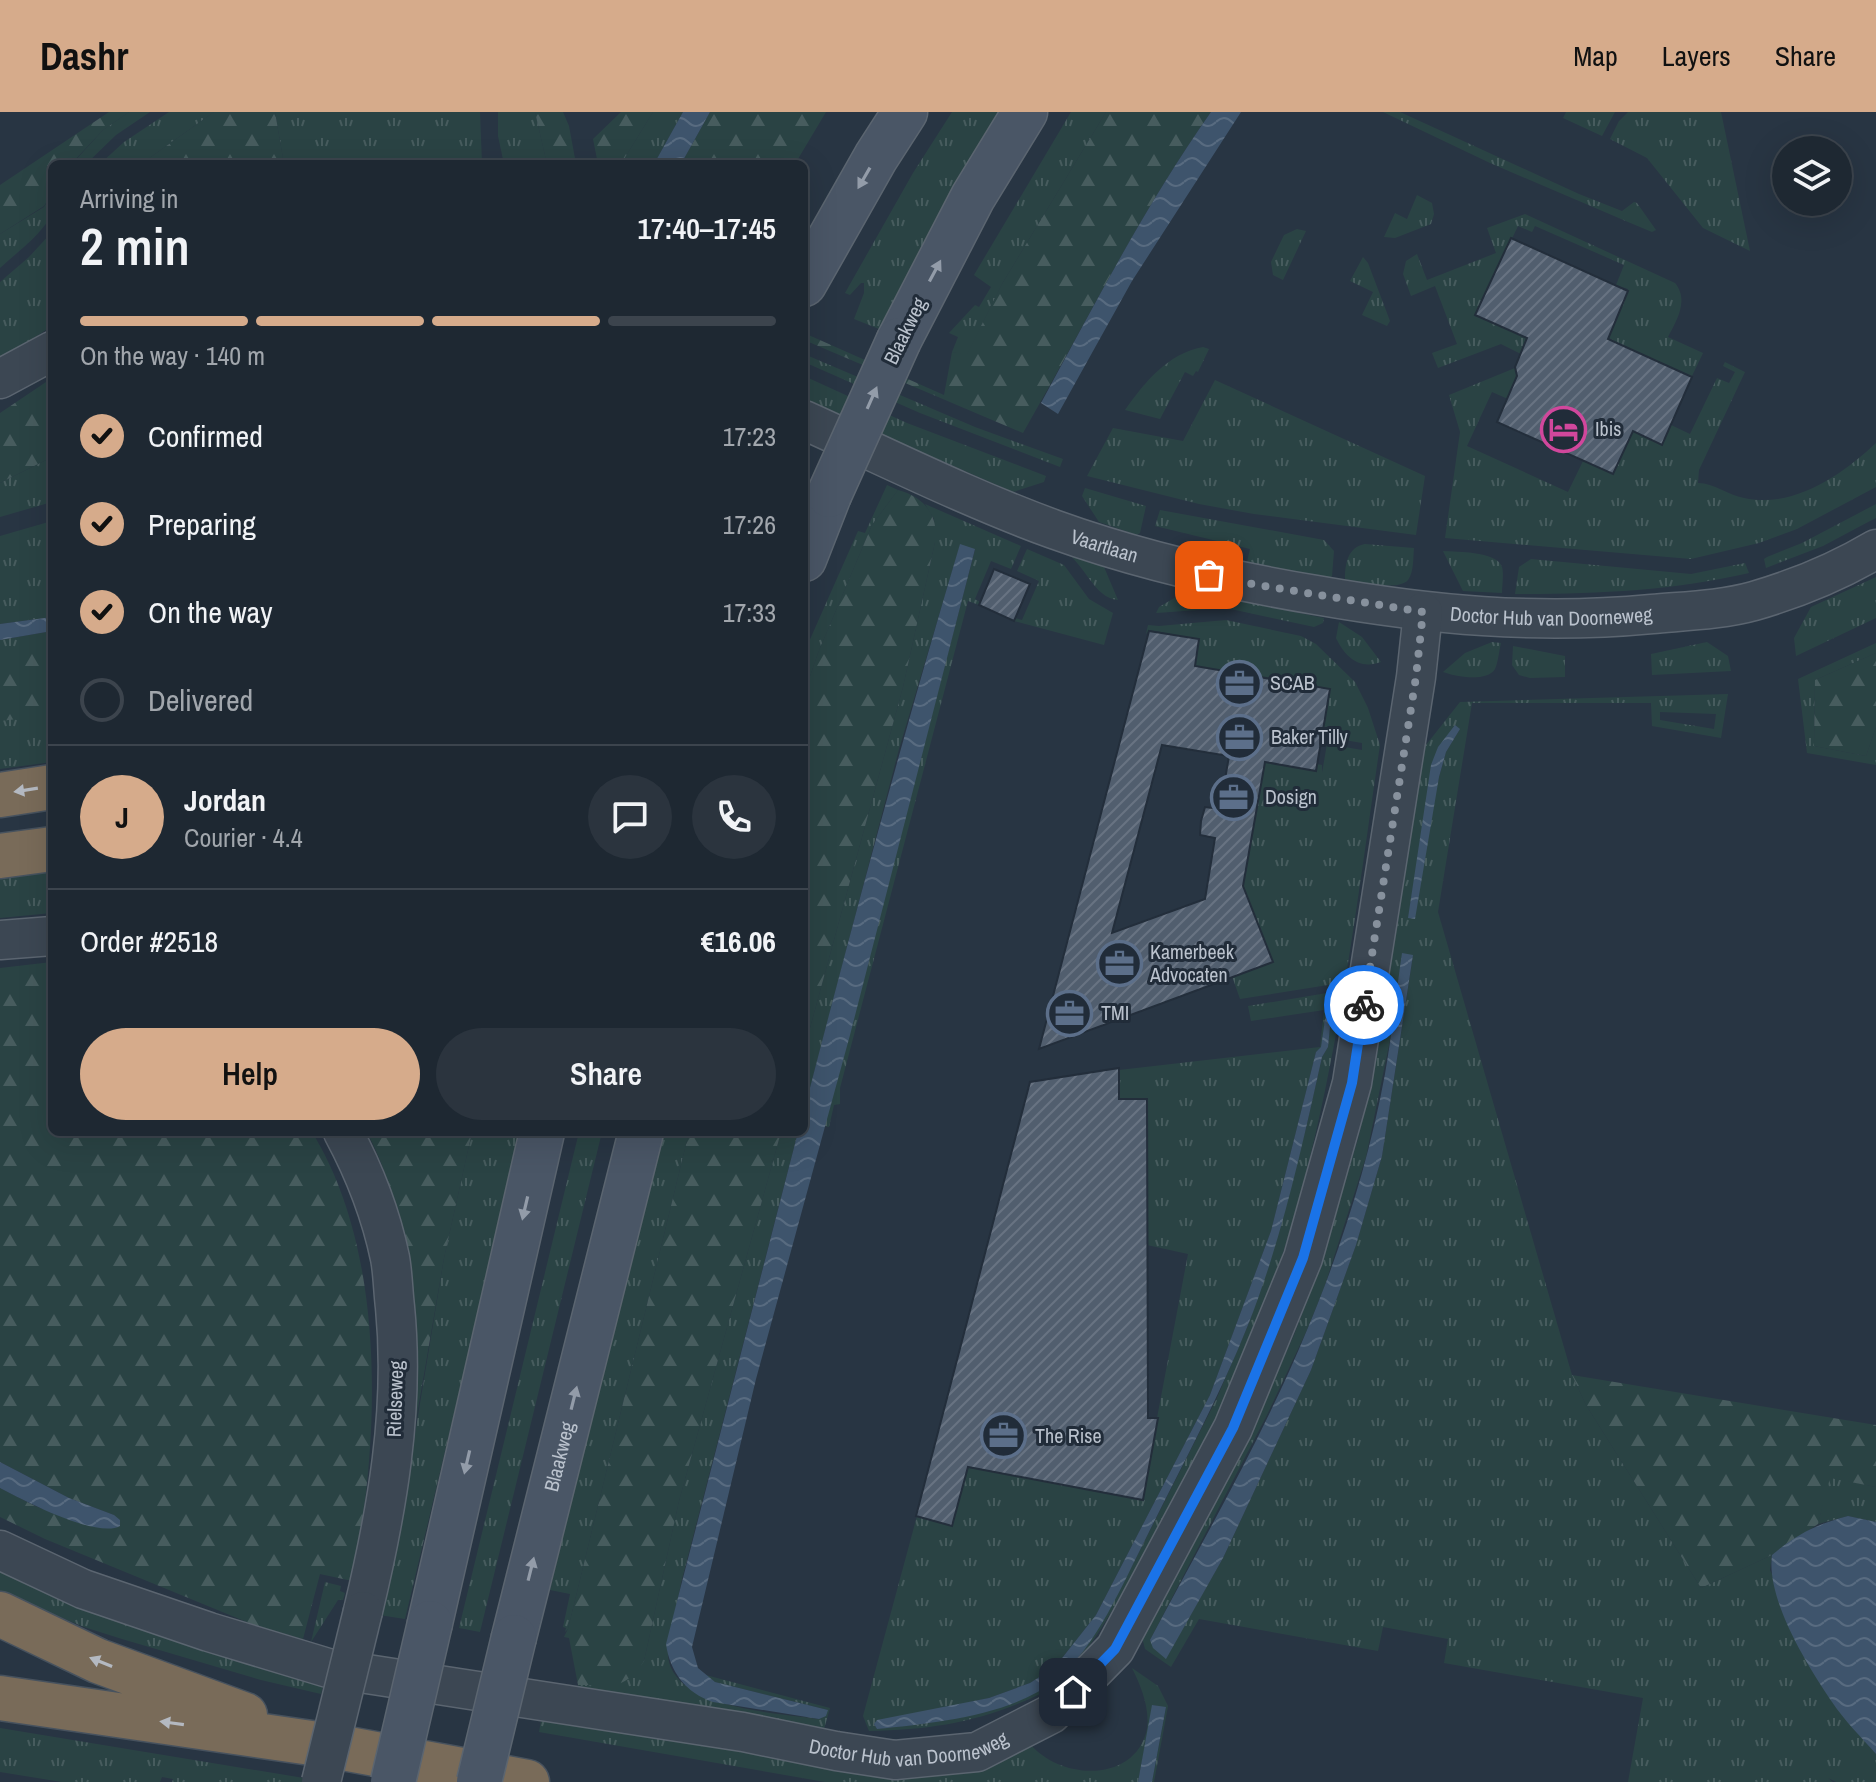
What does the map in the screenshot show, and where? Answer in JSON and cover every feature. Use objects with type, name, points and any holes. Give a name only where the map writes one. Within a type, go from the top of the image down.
[{"type":"highway","points":[[0,795],[48,788]]},
{"type":"highway","points":[[0,856],[48,850]]},
{"type":"highway","points":[[0,1614],[327,1764]]},
{"type":"highway","points":[[0,1698],[327,1764],[527,1782]]},
{"type":"main road","points":[[808,277],[905,112]]},
{"type":"main road","name":"Blaakweg","points":[[808,549],[899,340],[973,197],[1025,112]]},
{"type":"main road","points":[[393,1782],[541,1136]]},
{"type":"main road","name":"Blaakweg","points":[[479,1782],[640,1136]]},
{"type":"street","points":[[0,379],[48,353]]},
{"type":"street","name":"Vaartlaan","points":[[808,422],[1051,528],[1148,560],[1240,582],[1423,612]]},
{"type":"street","name":"Doctor Hub van Doorneweg","points":[[0,1550],[83,1589],[328,1668],[743,1732],[836,1751],[895,1760],[977,1752],[1051,1714],[1115,1649],[1233,1428],[1303,1258],[1352,1083],[1416,677],[1423,612],[1508,620],[1613,618],[1737,604],[1805,582],[1876,549]]},
{"type":"street","points":[[0,940],[48,936]]},
{"type":"street","name":"Rielseweg","points":[[327,1764],[388,1498],[397,1418],[397,1332],[390,1260],[374,1203],[345,1136]]},
{"type":"green space","points":[[109,112],[129,112],[103,130],[75,160],[48,160],[48,200],[44,206],[0,234],[0,185]]},
{"type":"green space","points":[[129,112],[150,112],[116,135],[90,160],[76,160],[103,130]]},
{"type":"green space","points":[[169,112],[214,112],[147,160],[104,160],[124,142]]},
{"type":"green space","points":[[214,112],[275,112],[283,160],[147,160]]},
{"type":"green space","points":[[275,112],[480,112],[482,160],[283,160]]},
{"type":"green space","points":[[498,112],[535,112],[546,160],[503,160],[498,136]]},
{"type":"green space","points":[[535,112],[563,112],[575,160],[546,160]]},
{"type":"green space","points":[[621,112],[653,112],[623,160],[597,160],[593,139]]},
{"type":"green space","points":[[653,112],[683,112],[656,160],[623,160]]},
{"type":"green space","points":[[710,112],[826,112],[797,160],[683,160]]},
{"type":"green space","points":[[952,112],[999,112],[879,329],[854,319],[864,293],[864,283],[850,295],[845,293],[913,173]]},
{"type":"green space","points":[[1071,112],[1106,112],[1002,284],[967,355],[952,352],[958,337],[949,333],[975,305],[979,307],[991,287],[974,275]]},
{"type":"green space","points":[[1106,112],[1211,112],[1136,230],[1023,433],[808,342],[808,335],[944,395],[952,352],[967,354],[1002,284]]},
{"type":"green space","points":[[1383,112],[1400,112],[1622,211],[1637,203],[1656,230],[1652,232],[1490,163]]},
{"type":"green space","points":[[1566,112],[1615,112],[1602,136],[1563,118]]},
{"type":"green space","points":[[1628,112],[1721,112],[1750,251],[1703,228],[1647,158],[1610,139],[1619,121]]},
{"type":"green space","points":[[1417,195],[1432,203],[1434,214],[1431,224],[1395,238],[1384,237],[1395,213],[1407,219]]},
{"type":"green space","points":[[48,200],[48,221],[0,268],[0,234],[44,207]]},
{"type":"green space","points":[[1525,214],[1675,283],[1681,303],[1668,337],[1703,353],[1692,376],[1606,338],[1628,289],[1616,285],[1624,265],[1535,226],[1532,232],[1518,226],[1475,316],[1534,341],[1530,351],[1521,354],[1501,344],[1438,368],[1432,353],[1457,344],[1435,286],[1411,296],[1403,274],[1406,261],[1417,254],[1427,280],[1496,253],[1487,228]]},
{"type":"green space","points":[[1297,229],[1306,231],[1283,280],[1273,275],[1271,262],[1284,235]]},
{"type":"green space","points":[[48,236],[48,329],[0,360],[0,282]]},
{"type":"green space","points":[[1363,257],[1390,321],[1387,326],[1362,315],[1373,292],[1350,281]]},
{"type":"green space","points":[[1203,347],[1209,349],[1198,372],[1193,376],[1185,372],[1160,419],[1125,410],[1158,371],[1178,356]]},
{"type":"green space","points":[[808,356],[975,427],[1063,459],[1060,467],[920,413],[808,364]]},
{"type":"green space","points":[[1725,362],[1745,372],[1699,470],[1698,483],[1744,498],[1781,499],[1816,487],[1848,467],[1876,443],[1876,487],[1797,529],[1759,543],[1691,559],[1445,538],[1460,432],[1449,395],[1515,368],[1518,376],[1508,399],[1492,392],[1467,446],[1568,492],[1583,461],[1613,474],[1633,430],[1671,425],[1690,434],[1717,378],[1729,383],[1735,372],[1723,366]]},
{"type":"green space","points":[[808,378],[907,423],[1046,476],[1044,482],[1013,492],[808,403]]},
{"type":"green space","points":[[1215,380],[1425,476],[1416,535],[1254,514],[1199,504],[1087,476],[1113,428],[1183,441]]},
{"type":"green space","points":[[48,381],[48,459],[0,483],[0,413]]},
{"type":"green space","points":[[48,459],[48,503],[0,517],[0,483]]},
{"type":"green space","points":[[887,485],[898,490],[872,525],[808,682],[808,644],[858,531],[865,533]]},
{"type":"green space","points":[[1085,488],[1146,506],[1140,533],[1137,535],[1099,522],[1082,496]]},
{"type":"green space","points":[[898,490],[915,497],[928,508],[935,523],[935,542],[903,687],[808,1035],[808,682],[872,525]]},
{"type":"green space","points":[[925,504],[1021,546],[1011,569],[991,561],[975,599],[980,602],[979,605],[968,601],[840,1088],[840,1104],[834,1105],[829,1127],[824,1126],[975,550],[960,545],[899,749],[808,1096],[808,1035],[903,687],[935,542],[934,519]]},
{"type":"green space","points":[[1876,504],[1876,518],[1823,546],[1766,568],[1764,559],[1767,557],[1802,543]]},
{"type":"green space","points":[[1160,510],[1324,540],[1334,551],[1332,576],[1329,578],[1247,562],[1250,549],[1155,526]]},
{"type":"green space","points":[[48,522],[48,618],[0,624],[0,536]]},
{"type":"green space","points":[[1365,544],[1414,548],[1408,580],[1388,586],[1345,579],[1349,557],[1355,548]]},
{"type":"green space","points":[[1027,549],[1064,565],[1089,599],[1113,613],[1104,645],[1014,621],[1015,618],[1022,620],[1039,581],[1017,571]]},
{"type":"green space","points":[[1061,549],[1104,567],[1118,600],[1102,593],[1077,562]]},
{"type":"green space","points":[[1443,551],[1476,553],[1499,562],[1503,570],[1502,593],[1463,591]]},
{"type":"green space","points":[[1531,559],[1691,574],[1745,563],[1749,573],[1691,584],[1633,590],[1515,594],[1519,567]]},
{"type":"green space","points":[[1876,577],[1876,618],[1796,656],[1794,638],[1811,607]]},
{"type":"green space","points":[[1188,590],[1324,618],[1323,623],[1314,627],[1226,608],[1156,613],[1159,607]]},
{"type":"green space","points":[[1226,620],[1301,636],[1316,644],[1355,682],[1368,708],[1380,745],[1355,921],[1311,1153],[1281,1259],[1264,1306],[1205,1443],[1138,1578],[1132,1575],[1105,1623],[1081,1657],[1042,1693],[1000,1711],[937,1726],[869,1731],[863,1716],[917,1516],[952,1525],[968,1466],[1157,1418],[1188,1254],[1147,1245],[1119,1099],[1119,1070],[1320,1047],[1324,1010],[1251,1021],[1248,1006],[1327,993],[1328,985],[1240,999],[1232,976],[1271,962],[1246,892],[1242,893],[1266,755],[1322,765],[1322,773],[1327,744],[1362,750],[1362,743],[1321,736],[1195,667],[1199,639],[1149,630],[1146,634],[1148,625]],"holes":[[[1327,1007],[1332,1008],[1328,1047],[1322,1057],[1272,1254],[1249,1323],[1216,1400],[1132,1566],[1056,1680],[1015,1702],[993,1709],[947,1720],[877,1729],[874,1724],[989,1698],[1030,1683],[1055,1667],[1096,1615],[1210,1395],[1271,1231],[1316,1052],[1321,1048]]]},
{"type":"green space","points":[[1339,622],[1362,637],[1381,662],[1359,663],[1348,656],[1336,638]]},
{"type":"green space","points":[[48,632],[48,763],[0,769],[0,640]]},
{"type":"green space","points":[[1492,642],[1501,643],[1495,669],[1491,673],[1470,677],[1443,672],[1465,653]]},
{"type":"green space","points":[[1707,642],[1728,656],[1731,671],[1652,675],[1651,654]]},
{"type":"green space","points":[[1876,643],[1876,653],[1815,680],[1814,746],[1866,756],[1876,727],[1876,765],[1807,753],[1798,679]]},
{"type":"green space","points":[[48,646],[48,715],[0,721],[0,653]]},
{"type":"green space","points":[[1513,646],[1565,656],[1565,677],[1530,678],[1519,675],[1512,665]]},
{"type":"green space","points":[[1876,653],[1876,727],[1866,756],[1814,746],[1815,680]]},
{"type":"green space","points":[[1728,694],[1721,738],[1652,726],[1651,703],[1472,703],[1438,912],[1572,1375],[1586,1405],[1701,1588],[1772,1555],[1770,1570],[1833,1703],[1876,1754],[1876,1782],[1836,1782],[1828,1778],[1833,1782],[1628,1782],[1643,1698],[1444,1663],[1448,1639],[1383,1627],[1378,1651],[1199,1619],[1171,1667],[1145,1649],[1142,1637],[1250,1433],[1313,1285],[1358,1139],[1378,1050],[1422,750],[1460,702]],"holes":[[[1660,712],[1716,714],[1714,729],[1660,720]],[[1460,729],[1446,752],[1439,777],[1408,918],[1438,747]],[[1413,956],[1382,1156],[1356,1245],[1311,1370],[1223,1558],[1166,1658],[1150,1640],[1267,1415],[1324,1288],[1366,1157],[1390,1040]]]},
{"type":"green space","points":[[48,867],[48,913],[0,918],[0,873]]},
{"type":"green space","points":[[48,962],[48,1136],[314,1136],[337,1181],[354,1235],[365,1292],[371,1351],[372,1411],[368,1470],[352,1581],[320,1574],[303,1639],[254,1625],[45,1539],[0,1517],[0,1488],[35,1506],[79,1522],[114,1515],[69,1498],[0,1462],[0,968]]},
{"type":"green space","points":[[369,1136],[471,1136],[444,1258],[413,1438],[416,1359],[412,1282],[396,1206]]},
{"type":"green space","points":[[471,1136],[520,1136],[405,1619],[379,1615],[410,1464],[444,1258]]},
{"type":"green space","points":[[578,1136],[601,1136],[480,1632],[459,1628]]},
{"type":"green space","points":[[660,1136],[688,1136],[568,1629],[565,1632],[566,1628],[563,1627],[570,1594],[550,1590]]},
{"type":"green space","points":[[688,1136],[780,1136],[679,1501],[644,1661],[623,1682],[578,1685],[569,1638],[564,1637]]},
{"type":"green space","points":[[780,1136],[797,1136],[681,1583],[668,1656],[674,1674],[707,1698],[755,1710],[818,1719],[828,1710],[715,1682],[702,1674],[830,1708],[824,1729],[579,1688],[578,1685],[608,1685],[644,1661],[679,1501]]},
{"type":"green space","points":[[1572,1375],[1876,1425],[1876,1487],[1830,1478],[1818,1524],[1772,1555],[1701,1588],[1586,1405]]},
{"type":"green space","points":[[1829,1477],[1876,1487],[1876,1522],[1848,1516],[1818,1524]]},
{"type":"green space","points":[[0,1571],[325,1678],[321,1694],[261,1680],[84,1627],[0,1592]]},
{"type":"green space","points":[[325,1582],[341,1586],[340,1591],[345,1593],[311,1642]]},
{"type":"green space","points":[[1132,1668],[1158,1686],[1168,1706],[1154,1782],[1166,1708],[1153,1705],[1138,1782],[825,1782],[539,1732],[542,1715],[841,1765],[1030,1744],[1061,1765],[1097,1771],[1129,1759],[1140,1746],[1147,1729],[1146,1705]]},
{"type":"green space","points":[[0,1728],[328,1782],[172,1782],[173,1779],[162,1777],[160,1782],[62,1782],[0,1772]]},
{"type":"water","points":[[683,112],[710,112],[683,160],[656,160]]},
{"type":"water","points":[[1211,112],[1241,112],[1132,281],[1058,414],[1041,403],[1143,218]]},
{"type":"water","points":[[960,544],[975,549],[850,1035],[756,1379],[692,1647],[698,1668],[715,1682],[828,1710],[826,1716],[819,1719],[703,1698],[681,1680],[671,1664],[666,1644],[797,1136],[808,1136],[808,1096]]},
{"type":"water","points":[[48,618],[48,632],[0,640],[0,624]]},
{"type":"water","points":[[1455,725],[1460,729],[1446,752],[1439,777],[1415,919],[1408,918],[1431,765],[1438,747]]},
{"type":"water","points":[[1402,953],[1413,955],[1382,1156],[1356,1245],[1311,1370],[1223,1558],[1166,1659],[1153,1648],[1150,1640],[1272,1409],[1307,1330],[1342,1236],[1378,1107]]},
{"type":"water","points":[[1327,1006],[1332,1007],[1328,1047],[1322,1057],[1290,1192],[1260,1292],[1212,1406],[1096,1633],[1084,1651],[1056,1680],[1016,1702],[970,1716],[877,1729],[874,1724],[877,1720],[989,1698],[1030,1683],[1055,1667],[1096,1615],[1210,1395],[1271,1231],[1316,1052],[1321,1047]]},
{"type":"water","points":[[0,1462],[69,1498],[114,1515],[120,1520],[120,1526],[109,1529],[78,1523],[0,1488]]},
{"type":"water","points":[[1848,1516],[1876,1522],[1876,1754],[1837,1709],[1800,1651],[1782,1611],[1772,1572],[1772,1555],[1781,1548],[1808,1531]]},
{"type":"water","points":[[1152,1705],[1166,1707],[1152,1782],[1138,1782]]},
{"type":"building","points":[[1511,238],[1628,291],[1608,339],[1692,377],[1662,445],[1633,431],[1613,474],[1497,422],[1517,376],[1515,367],[1527,338],[1475,315]]},
{"type":"building","points":[[994,569],[1030,584],[1014,621],[979,605]]},
{"type":"building","points":[[1149,631],[1199,639],[1195,666],[1330,689],[1316,771],[1265,762],[1243,886],[1273,962],[1039,1049]],"holes":[[[1162,745],[1229,756],[1220,809],[1205,807],[1201,821],[1200,835],[1215,838],[1205,899],[1112,933]]]},
{"type":"building","points":[[1119,1068],[1119,1099],[1147,1099],[1148,1418],[1158,1418],[1143,1500],[968,1467],[952,1526],[916,1516],[1030,1082]]},
{"type":"way so far","points":[[1209,575],[1423,612],[1416,677],[1364,1005]]},
{"type":"place","name":"Ibis","points":[[1564,429]]},
{"type":"place","name":"SCAB","points":[[1239,683]]},
{"type":"place","name":"Baker Tilly","points":[[1240,737]]},
{"type":"place","name":"Dosign","points":[[1234,797]]},
{"type":"place","name":"Kamerbeek Advocaten","points":[[1119,964]]},
{"type":"place","name":"TMI","points":[[1070,1013]]},
{"type":"place","name":"The Rise","points":[[1004,1436]]},
{"type":"route","points":[[1073,1692],[1115,1649],[1233,1428],[1303,1258],[1352,1083],[1364,1005]]}]
